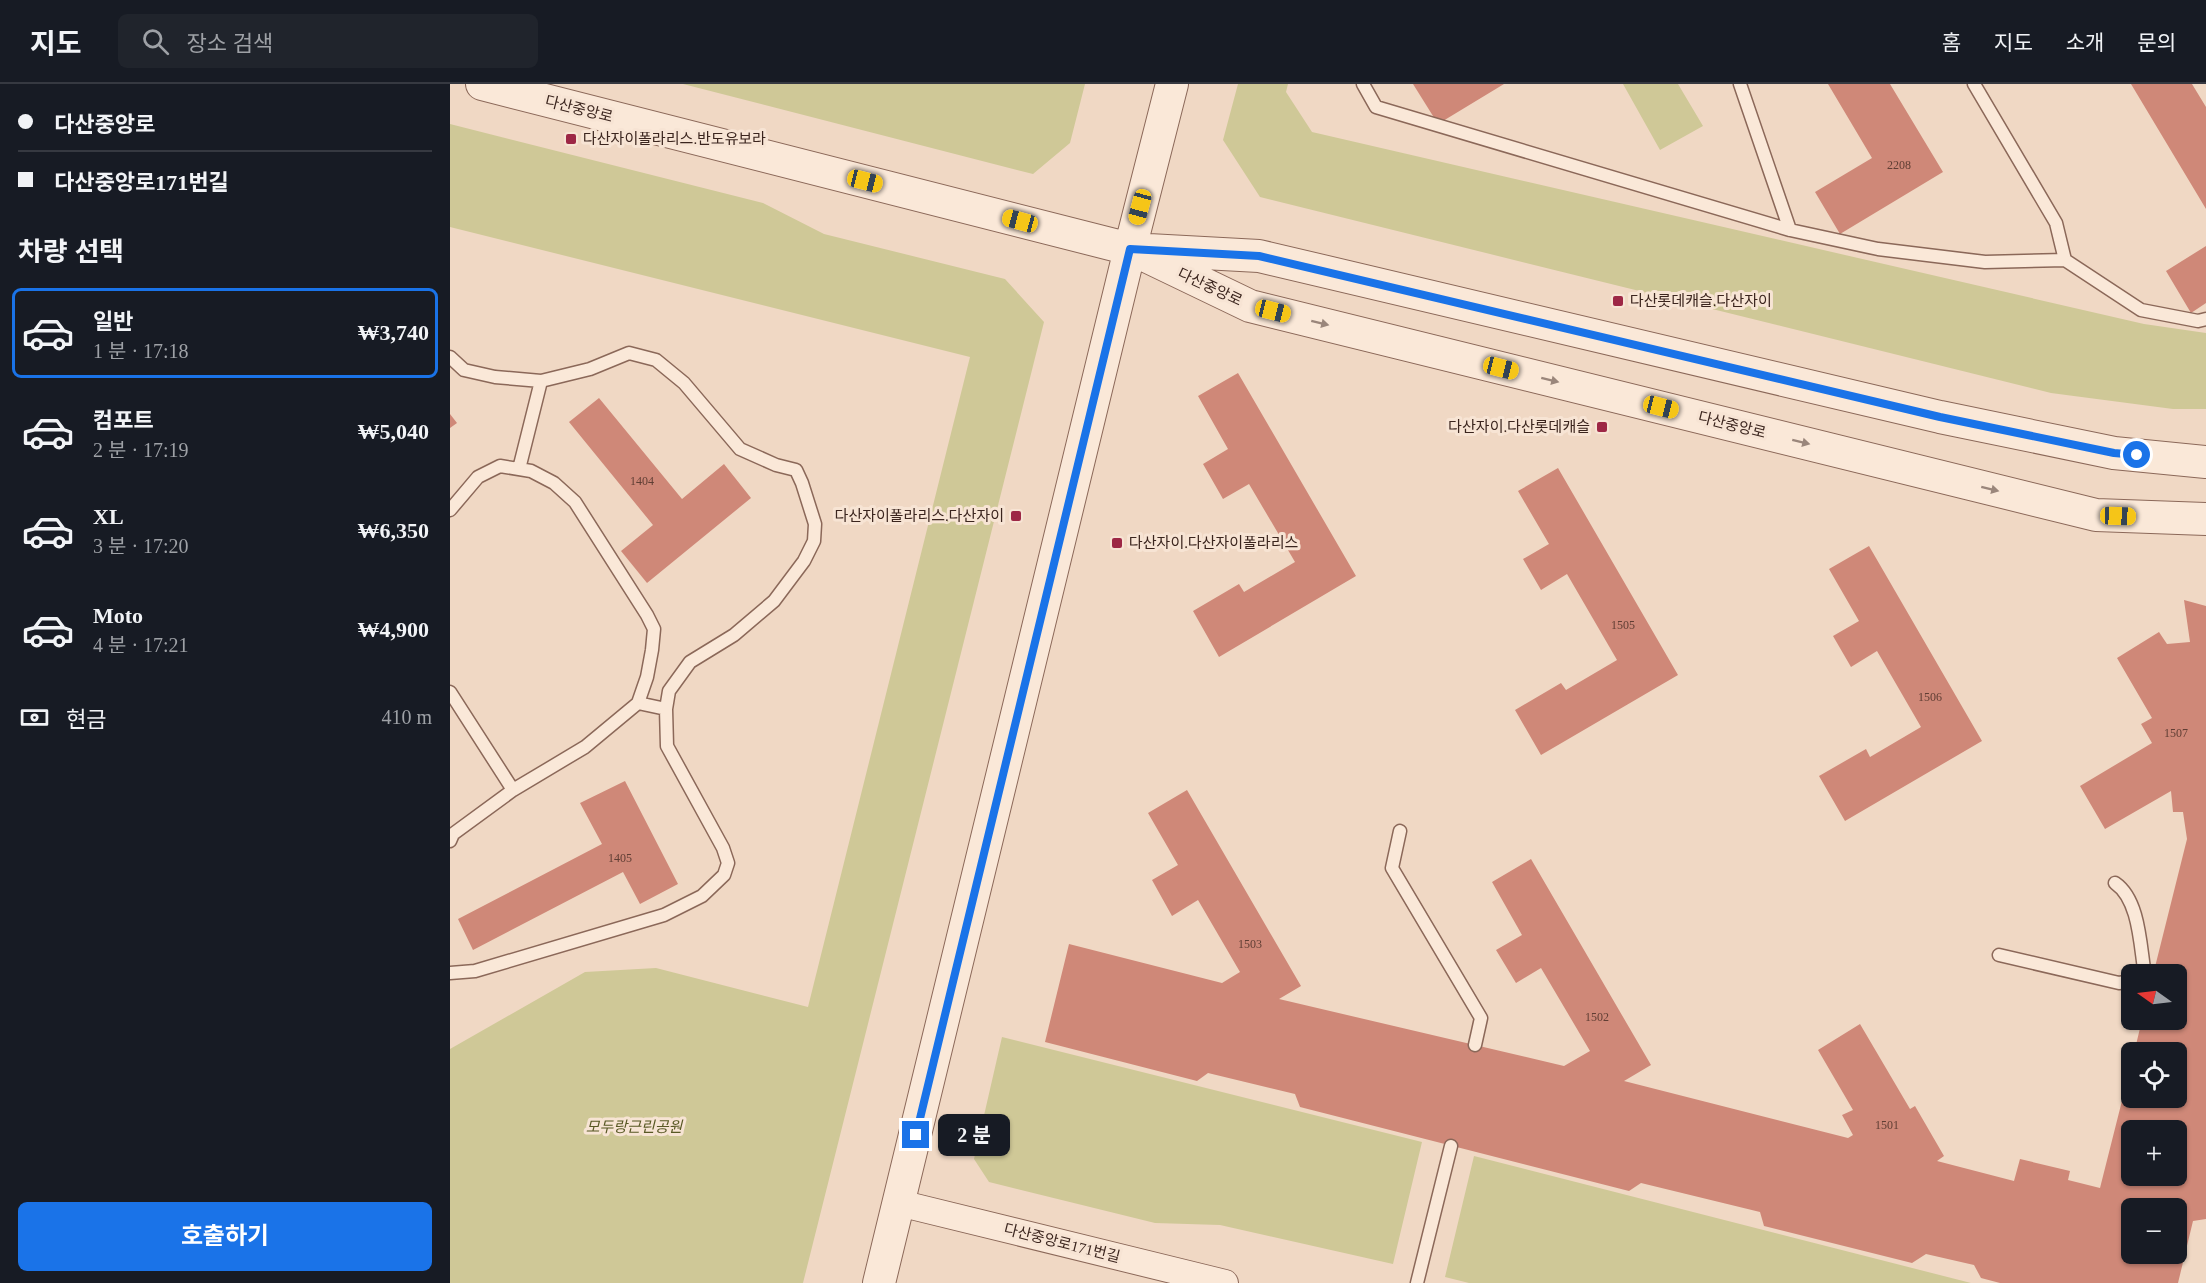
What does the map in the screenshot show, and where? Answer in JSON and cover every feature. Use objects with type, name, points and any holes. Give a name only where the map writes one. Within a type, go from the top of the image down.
[{"type":"street","name":"다산중앙로","points":[[482,84],[1130,249],[1250,306],[2096,515],[2206,519]]},
{"type":"street","points":[[879,1283],[1172,84]]},
{"type":"street","name":"다산중앙로","points":[[1130,249],[1259,256],[1940,417],[2114,453],[2206,462]]},
{"type":"street","name":"다산중앙로171번길","points":[[899,1203],[1225,1283]]},
{"type":"lane","points":[[1363,84],[1376,107],[1790,230],[1878,249],[1985,262],[2065,260],[2141,310],[2198,321],[2206,319]]},
{"type":"lane","points":[[1740,84],[1790,230]]},
{"type":"lane","points":[[1974,84],[2056,223],[2065,260]]},
{"type":"lane","points":[[450,357],[464,370],[495,377],[541,381],[590,369],[629,353],[656,360],[684,383],[740,449],[776,465],[796,470],[814,524],[814,541],[804,561],[774,601],[734,635],[690,662],[669,691],[666,709],[667,746],[723,848],[728,863],[724,875],[702,896],[664,915],[475,971],[450,974]]},
{"type":"lane","points":[[519,469],[541,381]]},
{"type":"lane","points":[[450,510],[478,477],[500,466],[531,471],[554,483],[575,502],[654,629],[647,677],[638,703],[585,747],[513,790],[453,834],[450,841]]},
{"type":"lane","points":[[450,693],[513,790]]},
{"type":"lane","points":[[638,703],[666,709]]},
{"type":"lane","points":[[1400,831],[1392,868],[1481,1018],[1475,1045]]},
{"type":"lane","points":[[2115,883],[2123,888],[2133,907],[2143,964]]},
{"type":"lane","points":[[1999,955],[2121,982]]},
{"type":"lane","points":[[1417,1283],[1450,1146]]},
{"type":"green space","points":[[683,84],[1085,84],[1070,143],[1033,174]]},
{"type":"green space","points":[[1238,84],[1288,84],[1286,92],[1312,132],[2144,324],[2206,333],[2206,409],[2173,409],[2051,393],[1260,197],[1223,140]]},
{"type":"green space","points":[[1623,84],[1678,84],[1703,126],[1660,150]]},
{"type":"green space","name":"모두랑근린공원","points":[[450,124],[763,203],[824,234],[1005,279],[1044,322],[803,1283],[450,1283],[450,1049],[585,972],[656,968],[808,1007],[970,357],[450,227]]},
{"type":"green space","points":[[1002,1037],[1422,1142],[1393,1264],[1220,1225],[1155,1223],[989,1182],[974,1159]]},
{"type":"green space","points":[[1474,1156],[1971,1283],[1469,1283],[1445,1277]]},
{"type":"building","points":[[1413,84],[1504,84],[1438,124]]},
{"type":"building","points":[[1828,84],[1890,84],[1943,172],[1840,234],[1815,192],[1872,158]]},
{"type":"building","points":[[2131,84],[2192,84],[2206,107],[2206,209]]},
{"type":"building","points":[[2206,246],[2206,303],[2191,313],[2166,271]]},
{"type":"building","points":[[1238,373],[1356,576],[1219,657],[1193,611],[1239,584],[1244,592],[1295,562],[1249,484],[1223,499],[1203,464],[1228,449],[1198,396]]},
{"type":"building","points":[[599,398],[682,499],[724,464],[751,498],[647,583],[621,551],[653,525],[569,422]]},
{"type":"building","points":[[450,414],[457,423],[450,428]]},
{"type":"building","points":[[1558,468],[1678,675],[1541,755],[1515,710],[1561,683],[1566,690],[1617,660],[1567,574],[1541,590],[1523,559],[1549,544],[1518,491]]},
{"type":"building","points":[[1869,546],[1982,741],[1845,821],[1819,776],[1866,749],[1870,757],[1921,727],[1877,651],[1851,667],[1833,636],[1859,621],[1829,569]]},
{"type":"building","points":[[2184,600],[2206,606],[2206,1219],[2193,1221],[2187,1246],[2187,1198],[2121,1198],[2121,1264],[2183,1264],[2178,1283],[2000,1283],[1981,1278],[1974,1265],[1926,1254],[1912,1263],[1764,1226],[1760,1212],[1641,1183],[1629,1191],[1300,1107],[1295,1094],[1208,1073],[1197,1081],[1045,1042],[1069,944],[1222,983],[1240,972],[1198,900],[1172,916],[1152,880],[1178,865],[1148,813],[1187,790],[1301,986],[1279,999],[1564,1066],[1590,1051],[1541,968],[1516,983],[1496,950],[1522,935],[1492,882],[1531,859],[1651,1065],[1624,1081],[1848,1138],[1853,1135],[1842,1115],[1853,1110],[1818,1050],[1860,1024],[1910,1109],[1915,1106],[1944,1156],[1937,1161],[2014,1181],[2020,1159],[2070,1171],[2068,1180],[2100,1188],[2121,1105],[2121,1108],[2187,1108],[2187,1042],[2137,1042],[2140,1030],[2187,1030],[2187,964],[2156,964],[2187,839],[2183,812],[2173,812],[2171,791],[2105,829],[2080,786],[2152,743],[2141,724],[2152,718],[2117,658],[2159,632],[2167,644],[2190,642]]},
{"type":"building","points":[[625,781],[678,884],[640,904],[623,872],[473,950],[458,919],[602,844],[580,803]]},
{"type":"place","name":"다산자이폴라리스.반도유보라","points":[[571,139]]},
{"type":"place","name":"다산롯데캐슬.다산자이","points":[[1618,301]]},
{"type":"place","name":"다산자이.다산롯데캐슬","points":[[1602,427]]},
{"type":"place","name":"다산자이폴라리스.다산자이","points":[[1016,516]]},
{"type":"place","name":"다산자이.다산자이폴라리스","points":[[1117,543]]},
{"type":"route","points":[[916,1135],[1130,249],[1259,256],[1940,417],[2114,453],[2137,455]]}]
